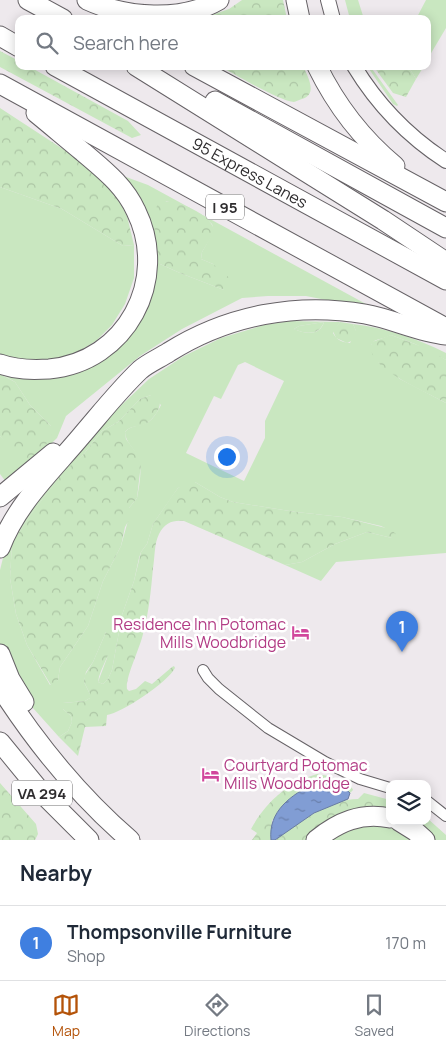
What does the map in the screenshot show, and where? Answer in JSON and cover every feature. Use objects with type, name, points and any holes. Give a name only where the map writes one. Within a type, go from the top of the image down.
[{"type":"highway","points":[[74,0],[101,15]]},
{"type":"highway","points":[[87,0],[97,5],[122,11],[160,15]]},
{"type":"highway","points":[[174,15],[200,10],[219,0]]},
{"type":"highway","points":[[296,0],[299,15]]},
{"type":"highway","points":[[34,3],[54,15]]},
{"type":"highway","points":[[0,36],[15,45]]},
{"type":"highway","name":"95 Express Lanes","points":[[62,70],[446,280]]},
{"type":"highway","points":[[142,70],[383,220],[446,262]]},
{"type":"highway","points":[[157,70],[446,228]]},
{"type":"highway","points":[[201,70],[446,201]]},
{"type":"highway","points":[[319,70],[344,113],[379,153],[446,201]]},
{"type":"highway","points":[[0,364],[21,369],[56,368],[73,364],[100,352],[115,340],[134,314],[143,294],[148,276],[149,260],[148,244],[144,229],[128,196],[118,182],[2,85]]},
{"type":"highway","name":"I 95","points":[[2,85],[446,328]]},
{"type":"highway","points":[[0,497],[38,467],[142,369],[186,341],[209,330],[252,316],[282,311],[313,310],[340,311],[390,320],[432,334],[446,335]]},
{"type":"highway","points":[[0,548],[6,533],[25,501],[118,393]]},
{"type":"highway","points":[[0,654],[10,678],[68,779]]},
{"type":"highway","name":"VA 294","points":[[0,686],[36,740],[68,779],[100,813],[130,840]]},
{"type":"highway","name":"VA 294","points":[[0,742],[41,792],[89,840]]},
{"type":"highway","points":[[41,792],[81,840]]},
{"type":"highway","points":[[316,840],[342,823],[354,818],[366,816],[386,818]]},
{"type":"highway","points":[[405,825],[425,840]]},
{"type":"street","points":[[328,0],[332,15]]},
{"type":"street","points":[[357,70],[396,120],[446,161]]},
{"type":"street","points":[[203,670],[219,690],[253,717],[284,738],[314,757],[360,779],[386,787]]},
{"type":"street","points":[[431,804],[446,816]]},
{"type":"green space","points":[[242,0],[283,0],[286,15],[212,15],[229,9]]},
{"type":"green space","points":[[345,0],[358,0],[363,15],[349,15]]},
{"type":"green space","points":[[426,0],[446,0],[446,28],[431,53],[431,15],[418,15]]},
{"type":"green space","points":[[0,51],[15,59],[15,70],[35,70],[128,121],[141,135],[132,138],[0,67]]},
{"type":"green space","points":[[227,70],[305,70],[311,89],[307,97],[295,102],[268,92]]},
{"type":"green space","points":[[370,70],[373,70],[398,105],[393,104]]},
{"type":"green space","points":[[376,70],[410,70],[416,79],[406,97],[393,93]]},
{"type":"green space","points":[[410,70],[422,70],[416,79]]},
{"type":"green space","points":[[0,108],[72,155],[116,194],[127,216],[134,245],[123,246],[62,209],[0,187]]},
{"type":"green space","points":[[126,177],[148,185],[192,209],[166,201],[155,225],[160,264],[224,290],[213,264],[201,259],[202,252],[214,231],[212,224],[199,213],[377,310],[306,296],[242,298],[182,329],[140,356],[66,416],[57,438],[24,470],[6,482],[0,474],[0,436],[8,444],[51,426],[30,405],[15,382],[3,375],[77,372],[151,288],[123,179]]},
{"type":"green space","points":[[0,187],[62,209],[123,246],[134,245],[134,278],[125,304],[112,325],[96,341],[66,359],[26,364],[0,357]]},
{"type":"green space","points":[[159,201],[192,208],[212,224],[215,231],[202,252],[201,259],[213,264],[233,281],[230,289],[224,290],[160,264],[154,224]]},
{"type":"green space","points":[[290,321],[340,322],[333,333],[340,340],[350,343],[356,331],[353,324],[401,334],[446,353],[446,360],[415,344],[391,335],[373,342],[371,345],[379,363],[400,379],[446,403],[446,553],[336,562],[321,581],[285,565],[302,562],[335,544],[367,532],[392,538],[385,528],[342,517],[233,502],[220,497],[195,482],[178,488],[153,524],[147,544],[141,552],[134,581],[122,615],[112,670],[108,679],[103,684],[98,682],[107,658],[112,633],[106,632],[93,662],[86,672],[84,682],[90,698],[85,701],[63,703],[63,709],[71,716],[72,722],[68,731],[59,737],[33,708],[23,693],[4,658],[0,644],[0,570],[6,546],[17,524],[110,416],[149,379],[184,356],[221,338],[264,325]],"holes":[[[324,322],[319,330],[312,333],[294,329],[299,326]],[[245,362],[284,381],[265,421],[265,438],[244,481],[186,453],[214,396],[221,399],[238,365]],[[151,395],[161,405],[150,421],[132,427],[125,432],[125,436],[137,454],[139,461],[140,478],[137,498],[129,508],[129,517],[121,546],[103,581],[88,626],[60,667],[58,680],[50,685],[27,645],[16,614],[10,578],[12,543],[61,475],[83,455],[102,431],[118,422],[140,399]]]},
{"type":"green space","points":[[324,322],[319,330],[311,333],[294,329],[299,326]]},
{"type":"green space","points":[[340,322],[353,324],[357,333],[356,339],[347,343],[336,338],[333,331]]},
{"type":"green space","points":[[391,335],[428,349],[446,360],[446,403],[399,378],[386,370],[377,361],[371,351],[372,342]]},
{"type":"green space","points":[[0,374],[15,382],[30,405],[51,426],[52,437],[24,465],[0,436]]},
{"type":"green space","points":[[157,395],[160,402],[156,414],[147,423],[130,428],[125,432],[126,439],[138,455],[141,464],[137,498],[129,508],[129,520],[125,527],[121,546],[103,581],[88,626],[60,667],[58,680],[52,687],[27,645],[16,614],[10,578],[12,543],[63,472],[83,455],[102,431],[118,422],[140,399]]},
{"type":"green space","points":[[190,481],[233,502],[342,517],[390,529],[396,534],[392,538],[367,532],[335,544],[302,562],[285,565],[184,521],[176,521],[166,525],[156,542],[147,618],[128,678],[127,689],[129,691],[136,689],[145,681],[152,684],[172,667],[174,666],[175,668],[164,681],[144,696],[123,709],[107,715],[106,726],[85,727],[78,756],[59,737],[68,731],[72,722],[71,716],[63,709],[63,703],[85,701],[90,698],[84,682],[85,675],[106,632],[111,630],[112,643],[98,682],[103,684],[108,679],[112,670],[122,615],[134,581],[141,552],[147,544],[153,524],[172,496],[178,488]]},
{"type":"green space","points":[[317,774],[329,776],[351,786],[353,790],[350,793],[346,789],[272,820],[271,840],[252,840],[257,833],[251,829],[263,810],[287,788]]},
{"type":"green space","points":[[0,783],[36,824],[38,834],[35,840],[0,840]]},
{"type":"green space","points":[[364,793],[386,799],[386,815],[326,825],[305,840],[275,840],[325,807],[347,800],[358,799]]},
{"type":"green space","points":[[431,822],[446,835],[446,840],[431,840],[412,825],[431,825]]},
{"type":"green space","points":[[367,824],[394,828],[414,840],[328,840],[341,831]]},
{"type":"water","points":[[315,783],[338,785],[350,793],[348,799],[314,813],[275,840],[271,840],[271,830],[277,812],[290,799]]},
{"type":"place","name":"Residence Inn Potomac Mills Woodbridge","points":[[300,633]]},
{"type":"place","name":"Thompsonville Furniture","points":[[402,652]]},
{"type":"place","name":"Courtyard Potomac Mills Woodbridge","points":[[210,774]]}]
